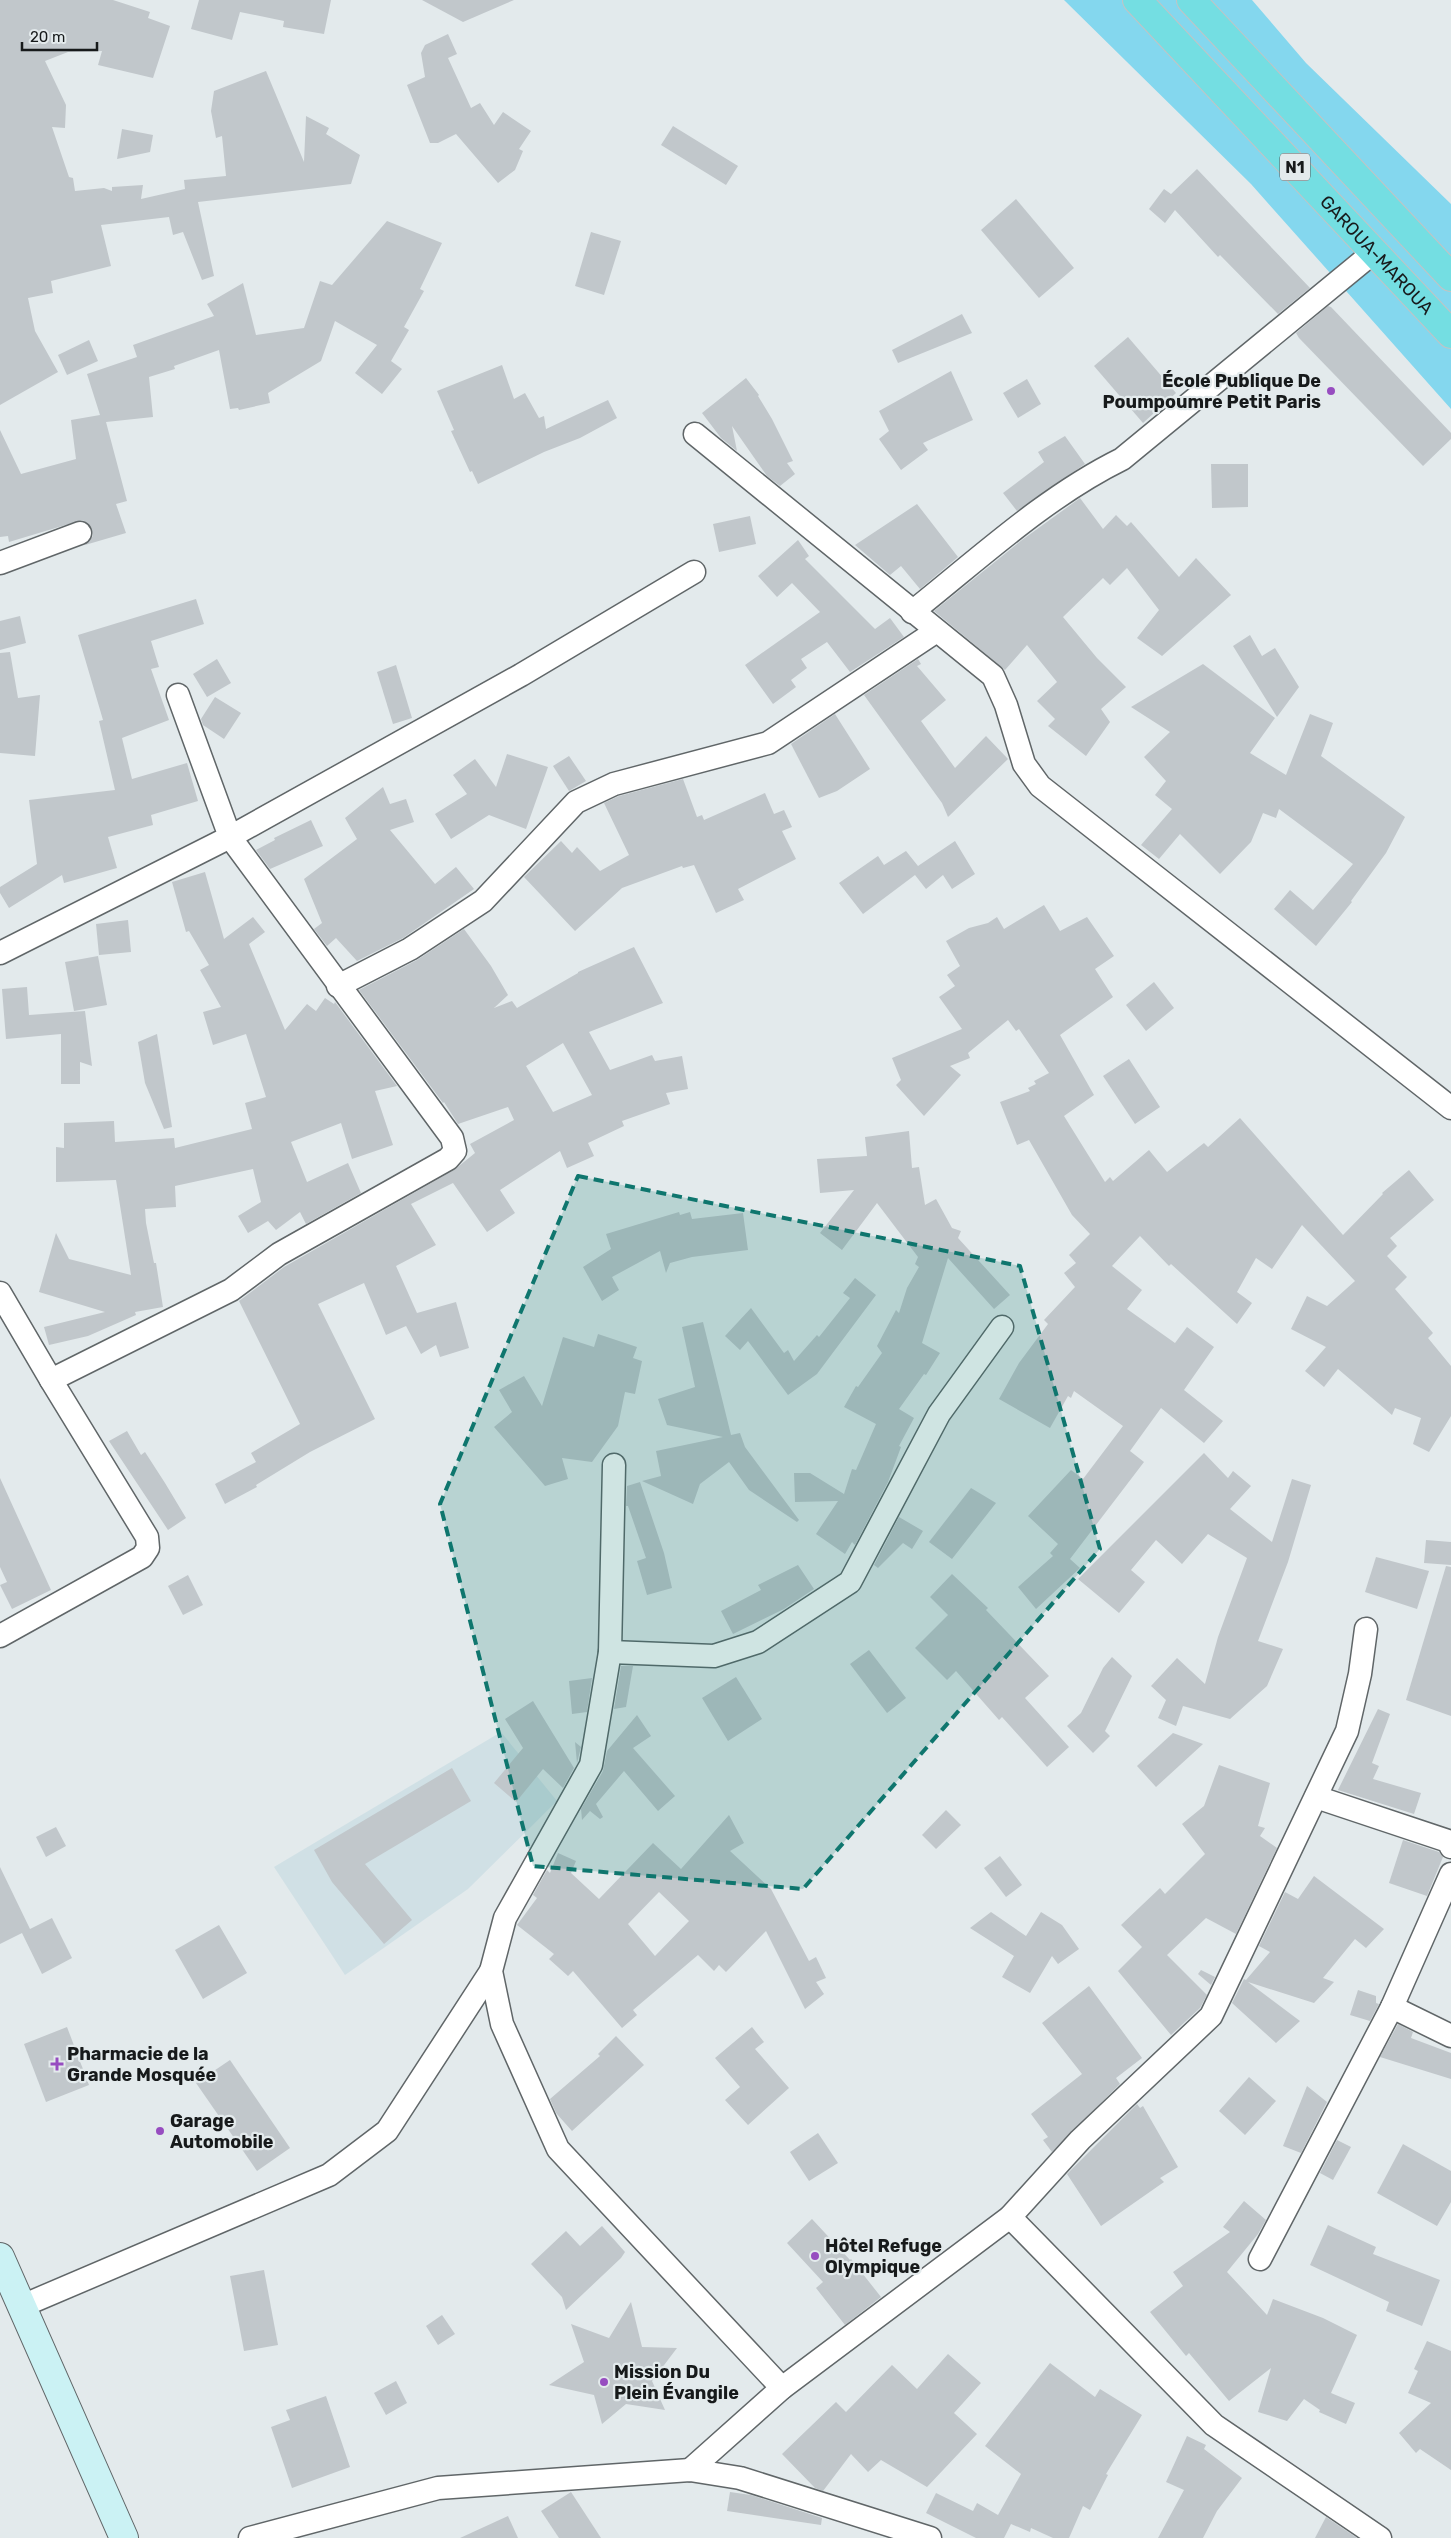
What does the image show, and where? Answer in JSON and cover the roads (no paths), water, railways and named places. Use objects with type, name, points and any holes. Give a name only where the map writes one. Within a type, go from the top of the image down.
[{"type":"highway","name":"GAROUA-MAROUA","points":[[1137,0],[1451,334]]},
{"type":"highway","name":"N1","points":[[1191,0],[1451,277]]},
{"type":"main road","points":[[0,2257],[124,2538]]},
{"type":"street","points":[[912,612],[1058,496],[1090,475],[1122,459],[1374,252]]},
{"type":"street","points":[[695,434],[935,632],[993,676],[1006,705],[1024,764],[1040,786],[1451,1108]]},
{"type":"street","points":[[0,564],[80,533]]},
{"type":"street","points":[[0,953],[230,837],[521,675],[694,572]]},
{"type":"street","points":[[338,986],[410,949],[483,901],[576,802],[614,784],[768,743],[935,632]]},
{"type":"street","points":[[52,1380],[231,1290],[279,1254],[448,1160],[455,1151],[452,1138],[338,986],[230,837],[178,695]]},
{"type":"street","points":[[0,1293],[147,1537],[148,1548],[142,1557],[0,1636]]},
{"type":"street","points":[[610,1652],[714,1656],[758,1642],[850,1582],[939,1414],[1002,1327]]},
{"type":"street","points":[[22,2306],[329,2175],[387,2131],[491,1971],[505,1918],[591,1765],[610,1652],[614,1465]]},
{"type":"street","points":[[690,2470],[782,2388],[1010,2217],[1080,2140],[1211,2016],[1347,1731],[1360,1674],[1366,1629]]},
{"type":"street","points":[[1316,1796],[1448,1841],[1451,1847]]},
{"type":"street","points":[[1260,2259],[1392,2007],[1451,1874]]},
{"type":"street","points":[[491,1971],[502,2024],[558,2149],[782,2388]]},
{"type":"street","points":[[1392,2007],[1451,2036]]},
{"type":"street","points":[[1010,2217],[1214,2425],[1380,2538]]},
{"type":"street","points":[[250,2538],[438,2488],[690,2470],[740,2478],[930,2538]]},
{"type":"place","name":"École Publique De Poumpoumre Petit Paris","points":[[1331,391]]},
{"type":"place","name":"Pharmacie de la Grande Mosquée","points":[[57,2064]]},
{"type":"place","name":"Garage Automobile","points":[[160,2131]]},
{"type":"place","name":"Hôtel Refuge Olympique","points":[[815,2256]]},
{"type":"place","name":"Mission Du Plein Évangile","points":[[604,2382]]}]
